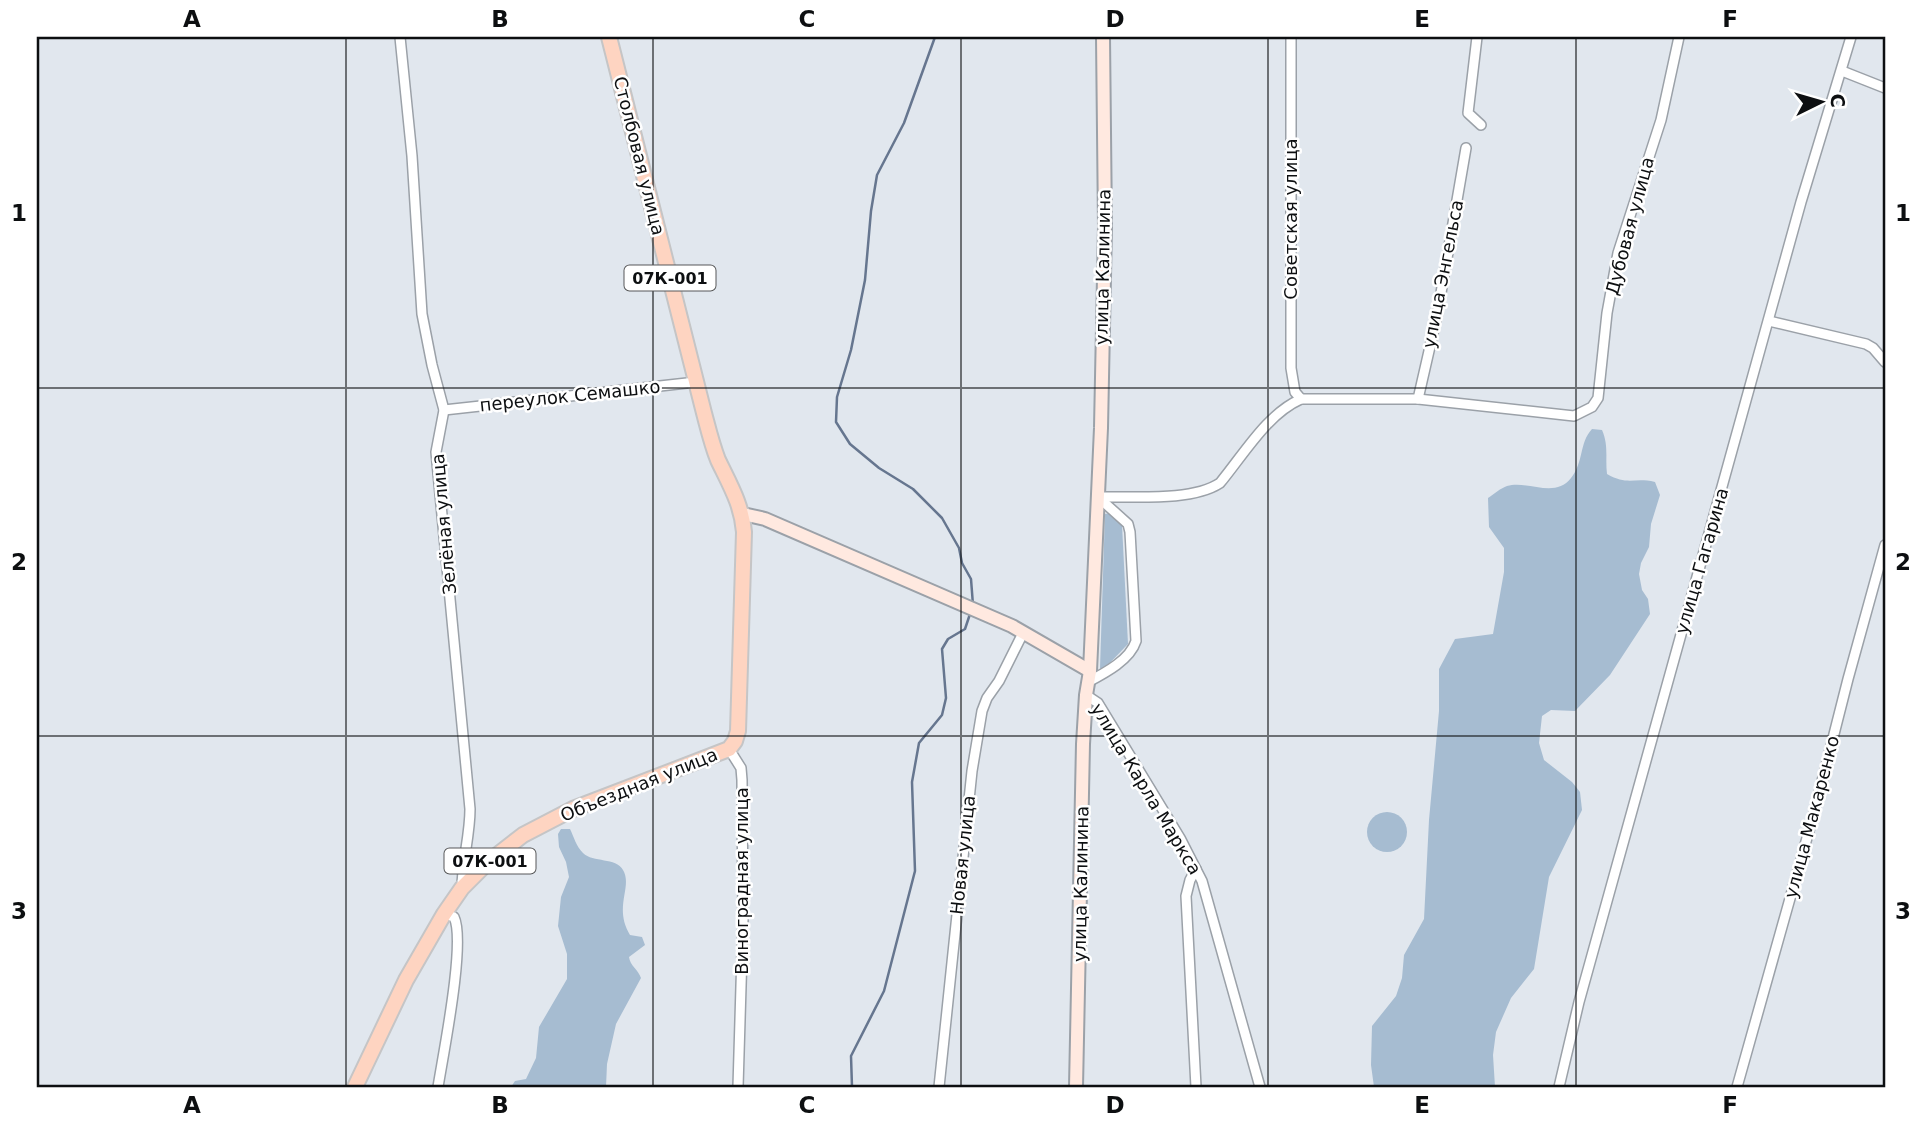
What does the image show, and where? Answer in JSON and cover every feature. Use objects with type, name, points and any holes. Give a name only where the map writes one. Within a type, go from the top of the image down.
[{"type":"main road","name":"Столбовая улица","points":[[609,37],[717,458],[743,514]]},
{"type":"main road","name":"07К-001","points":[[729,749],[735,741],[740,709],[743,514]]},
{"type":"main road","name":"Объездная улица","points":[[355,1087],[406,980],[444,914],[462,888],[487,863],[523,835],[573,809],[729,749]]},
{"type":"street","name":"Зелёная улица","points":[[400,37],[412,156],[422,314],[444,410],[436,452],[470,809],[470,831],[462,869],[462,888]]},
{"type":"street","name":"улица Калинина","points":[[1076,1087],[1086,695],[1098,497],[1105,227],[1103,37]]},
{"type":"street","name":"Советская улица","points":[[1292,37],[1291,369],[1295,392],[1301,399]]},
{"type":"street","points":[[1477,37],[1468,113],[1481,125]]},
{"type":"street","name":"Дубовая улица","points":[[1418,399],[1574,416],[1584,412],[1598,398],[1607,313],[1618,253],[1661,120],[1679,37]]},
{"type":"street","name":"улица Гагарина","points":[[1559,1087],[1579,1002],[1801,202],[1851,37]]},
{"type":"street","points":[[1842,71],[1885,88]]},
{"type":"street","name":"улица Энгельса","points":[[1418,399],[1437,316],[1466,148]]},
{"type":"street","points":[[1769,321],[1866,344],[1874,348],[1885,362]]},
{"type":"street","name":"переулок Семашко","points":[[444,410],[696,382]]},
{"type":"street","points":[[1098,497],[1208,491],[1220,483],[1277,414],[1301,399],[1418,399]]},
{"type":"street","points":[[743,514],[765,519],[983,614],[1023,633],[1089,677],[1105,673],[1133,649],[1136,641],[1130,531],[1128,524],[1098,497]]},
{"type":"street","name":"улица Макаренко","points":[[1737,1087],[1814,813],[1885,545]]},
{"type":"street","name":"Новая улица","points":[[939,1087],[972,771],[982,711],[1023,633]]},
{"type":"street","name":"улица Карла Маркса","points":[[1086,695],[1098,704],[1180,838],[1202,881],[1260,1087]]},
{"type":"street","name":"Виноградная улица","points":[[729,749],[741,768],[742,779],[743,919],[738,1087]]},
{"type":"street","points":[[1196,869],[1186,896],[1196,1087]]},
{"type":"street","points":[[438,1087],[457,948],[456,921],[444,914]]},
{"type":"shaded area","points":[[1592,429],[1602,430],[1604,436],[1607,474],[1620,480],[1655,482],[1660,495],[1651,524],[1649,547],[1639,574],[1650,614],[1610,675],[1575,711],[1551,710],[1542,716],[1539,743],[1544,760],[1572,782],[1580,792],[1582,810],[1549,877],[1534,969],[1511,998],[1496,1032],[1493,1055],[1495,1087],[1374,1087],[1371,1065],[1372,1026],[1396,996],[1402,978],[1404,955],[1424,919],[1429,820],[1439,711],[1439,669],[1455,639],[1493,634],[1504,572],[1504,548],[1489,527],[1488,498],[1507,486],[1549,488],[1565,484],[1578,466],[1585,440]]},
{"type":"shaded area","points":[[1110,513],[1122,525],[1128,644],[1103,670],[1100,668],[1105,514]]},
{"type":"shaded area","points":[[1387,812],[1401,818],[1407,832],[1401,846],[1387,852],[1373,846],[1367,832],[1373,818]]},
{"type":"shaded area","points":[[561,829],[570,829],[587,856],[615,863],[623,870],[626,883],[623,907],[625,925],[630,935],[642,937],[645,945],[629,957],[641,978],[616,1024],[607,1064],[606,1087],[511,1087],[515,1081],[526,1079],[536,1058],[539,1027],[567,979],[567,954],[558,926],[561,897],[569,877],[559,847],[558,834]]},
{"type":"waterway","points":[[935,37],[904,123],[877,175],[865,280],[851,350],[837,397],[836,422],[850,444],[879,468],[913,489],[942,518],[959,548],[962,563],[971,579],[973,605]]},
{"type":"waterway","points":[[852,1087],[851,1056],[884,991],[915,871],[912,782],[919,743],[942,715],[946,698],[942,649],[948,639],[965,629],[971,611]]}]
